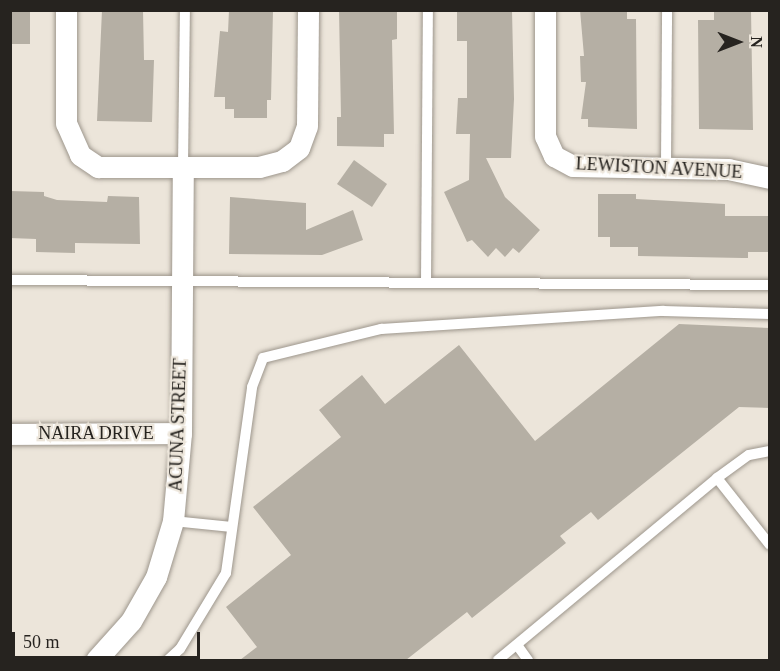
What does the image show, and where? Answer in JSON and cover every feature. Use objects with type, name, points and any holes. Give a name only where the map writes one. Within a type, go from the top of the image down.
[{"type":"street","points":[[66,10],[66,123],[80,155],[98,167],[259,167],[282,161],[299,148],[307,126],[308,10]]},
{"type":"street","name":"LEWISTON AVENUE","points":[[545,10],[545,136],[554,156],[573,166],[666,165],[728,169],[770,178]]},
{"type":"street","name":"ACUNA STREET","points":[[96,660],[131,621],[156,577],[173,521],[181,433],[183,167]]},
{"type":"street","name":"NAIRA DRIVE","points":[[10,434],[181,433]]},
{"type":"lane","points":[[183,167],[185,10]]},
{"type":"lane","points":[[426,283],[428,10]]},
{"type":"lane","points":[[666,165],[668,10]]},
{"type":"lane","points":[[10,280],[770,285]]},
{"type":"lane","points":[[168,660],[180,649],[226,573],[252,387],[263,358],[381,329],[663,311],[770,314]]},
{"type":"lane","points":[[498,660],[717,478],[749,455],[770,451]]},
{"type":"lane","points":[[717,478],[770,545]]},
{"type":"lane","points":[[173,521],[232,527]]},
{"type":"lane","points":[[517,645],[528,660]]},
{"type":"building","points":[[10,10],[30,10],[30,44],[10,44]]},
{"type":"building","points":[[102,10],[143,10],[144,60],[154,60],[152,122],[97,121]]},
{"type":"building","points":[[229,10],[273,10],[271,100],[267,100],[267,118],[234,118],[234,109],[225,109],[225,97],[214,97],[220,31],[228,32]]},
{"type":"building","points":[[339,10],[397,10],[397,39],[392,40],[394,134],[384,134],[384,147],[337,146],[337,117],[341,117]]},
{"type":"building","points":[[457,10],[512,10],[514,99],[511,158],[486,158],[505,197],[540,230],[519,253],[513,248],[505,257],[496,248],[488,257],[472,240],[467,242],[444,192],[469,180],[470,134],[456,134],[458,98],[467,98],[467,41],[457,41]]},
{"type":"building","points":[[580,10],[627,10],[627,19],[636,19],[637,129],[588,127],[588,119],[581,119],[586,82],[581,82],[580,56],[584,56]]},
{"type":"building","points":[[714,10],[751,10],[753,130],[699,129],[698,20],[714,20]]},
{"type":"building","points":[[354,160],[387,184],[372,207],[337,184]]},
{"type":"building","points":[[10,191],[44,192],[44,196],[57,200],[107,202],[108,196],[139,197],[140,244],[75,243],[75,253],[36,252],[36,239],[10,238]]},
{"type":"building","points":[[598,194],[636,194],[636,199],[725,204],[725,216],[770,216],[770,252],[748,252],[748,258],[638,256],[638,247],[610,247],[610,237],[598,237]]},
{"type":"building","points":[[230,197],[306,203],[306,230],[353,210],[363,240],[322,255],[229,254]]},
{"type":"building","points":[[679,324],[770,328],[770,408],[739,407],[598,520],[591,512],[560,536],[566,543],[472,618],[467,612],[406,660],[240,660],[257,647],[226,607],[291,555],[253,507],[341,437],[319,410],[362,375],[385,404],[459,345],[535,441]]}]
